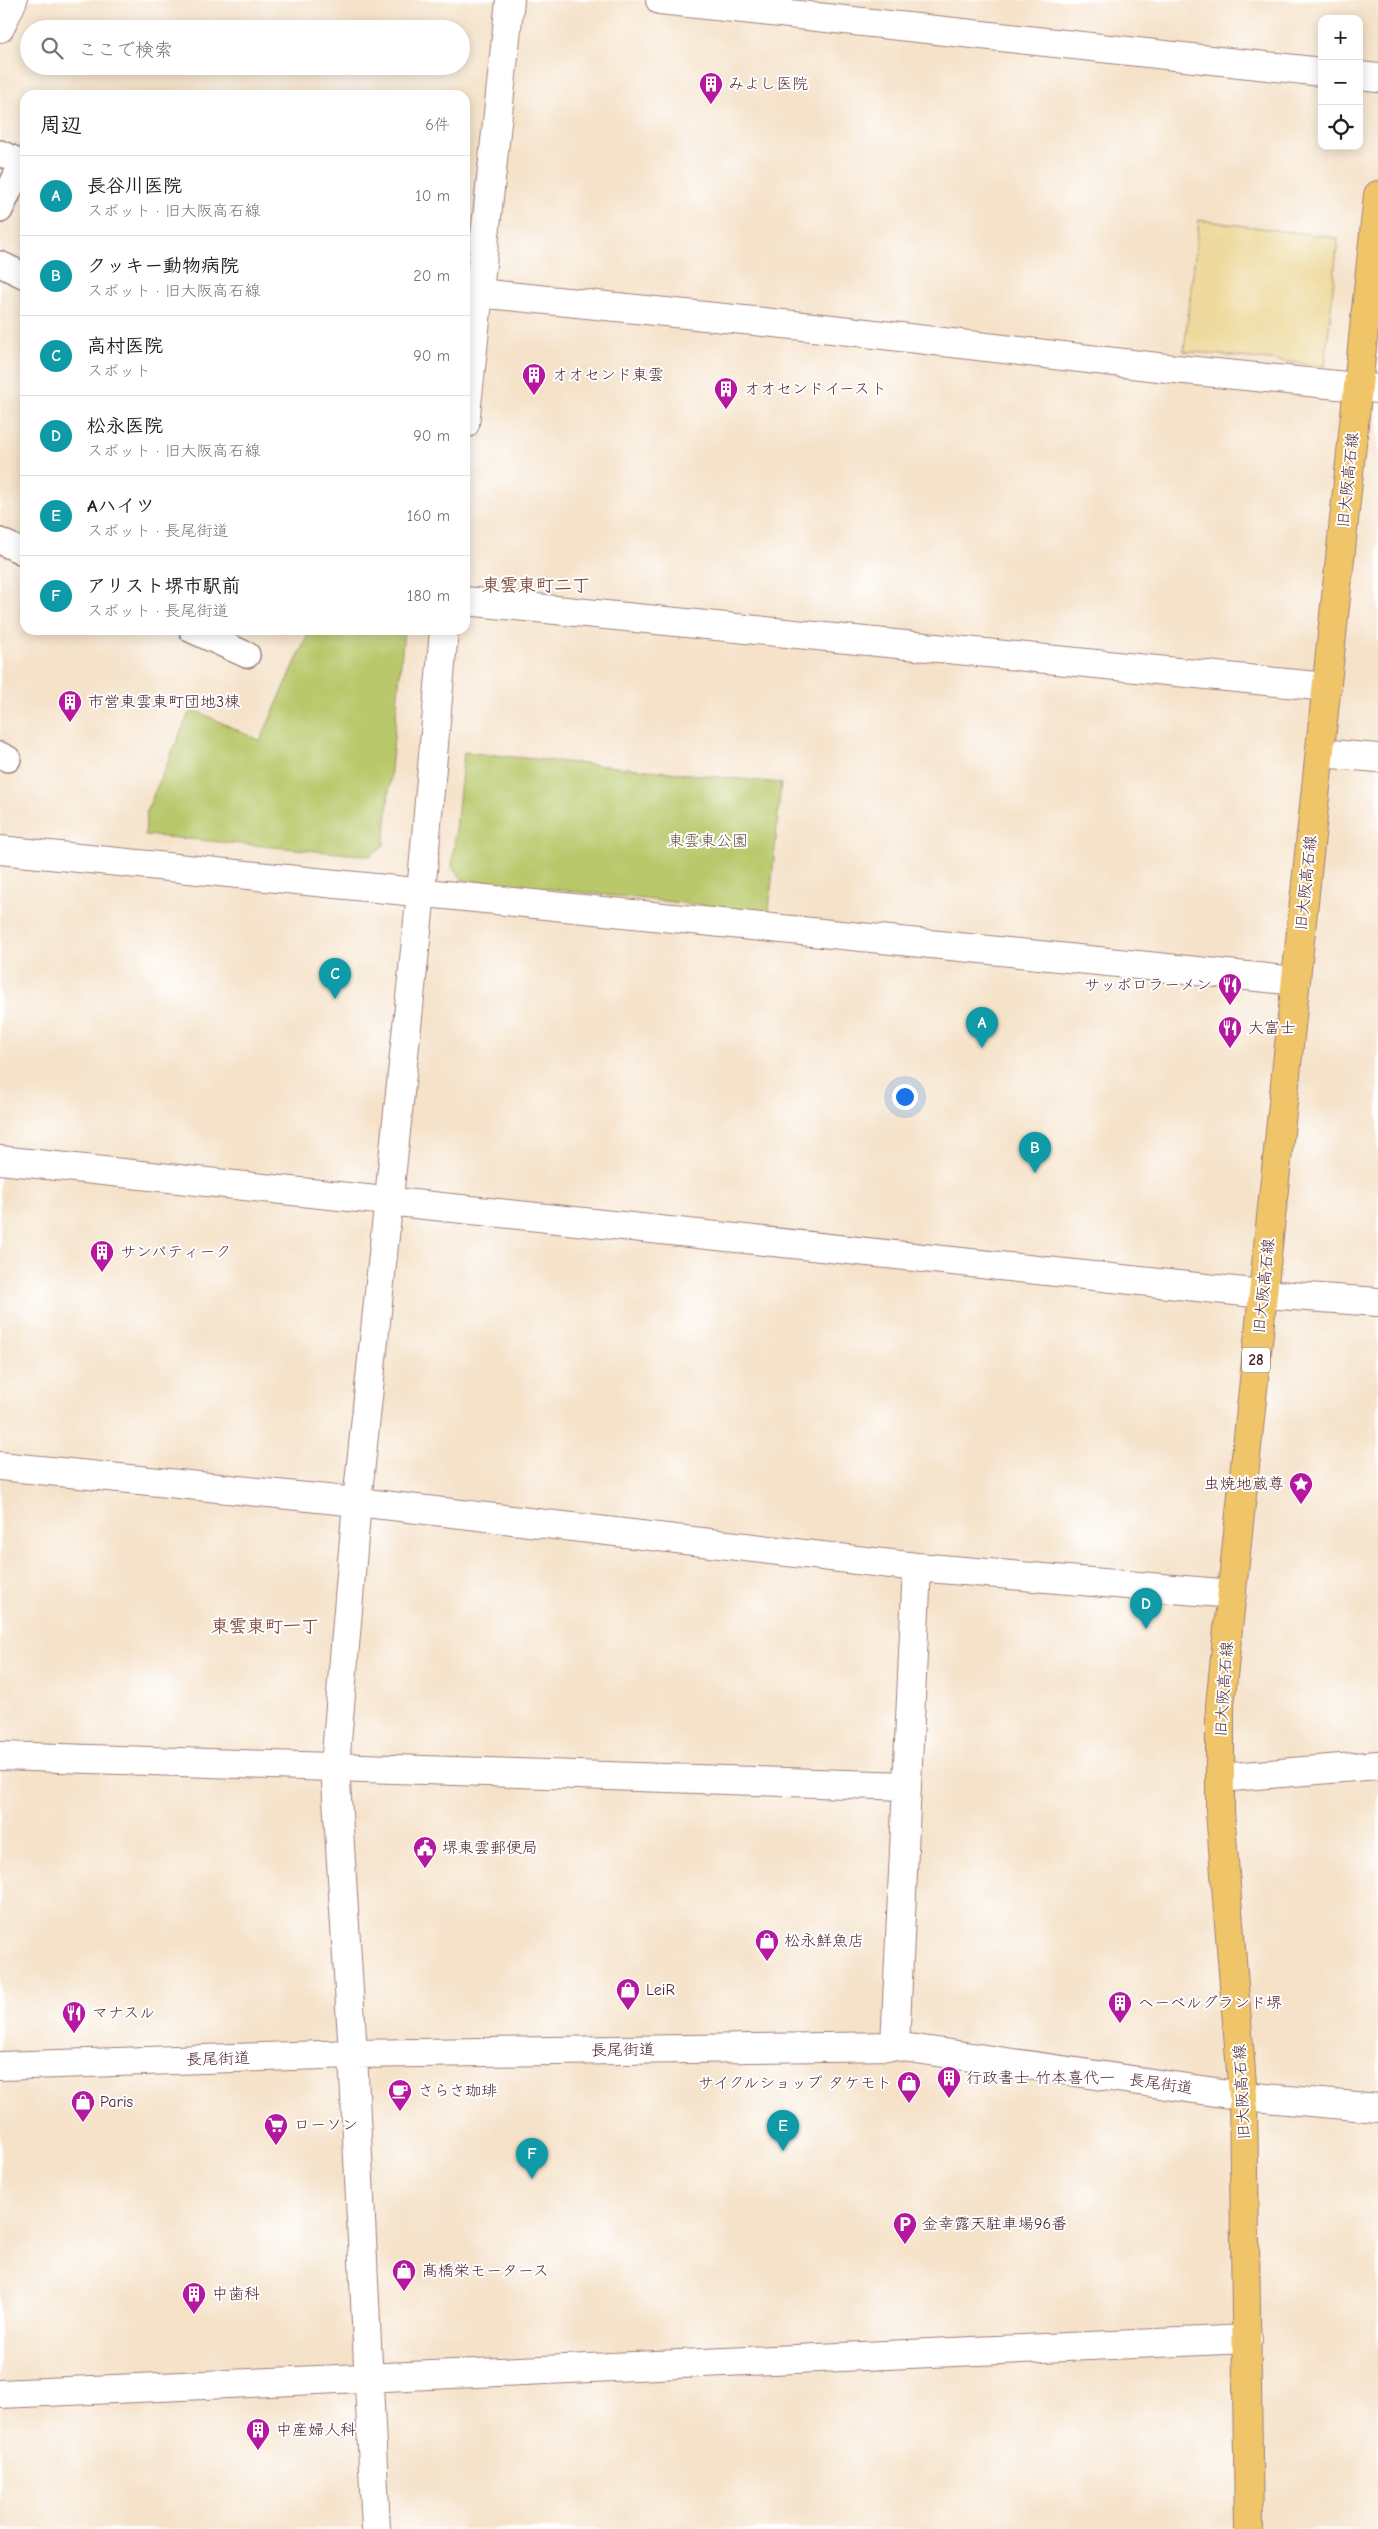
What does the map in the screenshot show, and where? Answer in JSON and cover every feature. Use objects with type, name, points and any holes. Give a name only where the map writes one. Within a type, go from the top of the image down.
[{"type":"main road","name":"旧大阪高石線","points":[[1249,2529],[1248,2339],[1243,2096],[1220,1812],[1220,1705],[1326,686],[1368,388],[1378,195]]},
{"type":"street","points":[[0,28],[13,0]]},
{"type":"street","points":[[470,374],[510,0]]},
{"type":"street","points":[[660,0],[1318,72]]},
{"type":"street","points":[[1363,76],[1378,78]]},
{"type":"street","points":[[478,293],[823,328],[1175,369],[1368,388]]},
{"type":"street","points":[[470,601],[1326,686]]},
{"type":"street","points":[[376,2529],[353,2054],[335,1766],[357,1502],[421,893],[444,635]]},
{"type":"street","points":[[1320,753],[1378,758]]},
{"type":"street","points":[[0,850],[1296,981]]},
{"type":"street","points":[[0,1160],[1263,1294],[1378,1302]]},
{"type":"street","points":[[0,1466],[357,1502],[917,1568],[1232,1594]]},
{"type":"street","points":[[895,2046],[917,1568]]},
{"type":"street","points":[[0,1756],[907,1786]]},
{"type":"street","points":[[1220,1778],[1378,1765]]},
{"type":"street","name":"長尾街道","points":[[0,2066],[353,2054],[895,2046],[1243,2096],[1378,2108]]},
{"type":"street","points":[[0,2394],[1248,2339]]},
{"type":"lane","points":[[0,210],[16,160]]},
{"type":"lane","points":[[0,264],[20,274]]},
{"type":"lane","points":[[0,541],[20,551]]},
{"type":"lane","points":[[203,635],[247,655]]},
{"type":"green space","points":[[308,635],[404,635],[384,845],[370,856],[145,835],[147,810],[191,708],[260,741]]},
{"type":"green space","name":"東雲東公園","points":[[464,752],[781,783],[769,912],[463,880],[452,867]]},
{"type":"sand","points":[[1199,220],[1338,238],[1325,366],[1184,351]]},
{"type":"place","name":"みよし医院","points":[[711,105]]},
{"type":"place","name":"オオセンド東雲","points":[[534,396]]},
{"type":"place","name":"オオセンドイースト","points":[[726,410]]},
{"type":"place","name":"市営東雲東町団地3棟","points":[[70,723]]},
{"type":"place","name":"高村医院","points":[[335,999]]},
{"type":"place","name":"サッポロラーメン","points":[[1230,1006]]},
{"type":"place","name":"長谷川医院","points":[[982,1048]]},
{"type":"place","name":"大富士","points":[[1230,1049]]},
{"type":"place","name":"クッキー動物病院","points":[[1035,1173]]},
{"type":"place","name":"サンパティーク","points":[[102,1273]]},
{"type":"place","name":"虫焼地蔵尊","points":[[1301,1505]]},
{"type":"place","name":"松永医院","points":[[1146,1629]]},
{"type":"place","name":"堺東雲郵便局","points":[[425,1869]]},
{"type":"place","name":"松永鮮魚店","points":[[767,1962]]},
{"type":"place","name":"LeiR","points":[[628,2011]]},
{"type":"place","name":"ヘーベルグランド堺","points":[[1120,2024]]},
{"type":"place","name":"マナスル","points":[[74,2034]]},
{"type":"place","name":"行政書士 竹本喜代一","points":[[949,2099]]},
{"type":"place","name":"サイクルショップ タケモト","points":[[909,2104]]},
{"type":"place","name":"さらさ珈琲","points":[[400,2112]]},
{"type":"place","name":"Paris","points":[[83,2123]]},
{"type":"place","name":"ローソン","points":[[276,2146]]},
{"type":"place","name":"Aハイツ","points":[[783,2151]]},
{"type":"place","name":"アリスト堺市駅前","points":[[532,2179]]},
{"type":"place","name":"金幸露天駐車場96番","points":[[905,2245]]},
{"type":"place","name":"髙橋栄モータース","points":[[404,2292]]},
{"type":"place","name":"中歯科","points":[[194,2315]]},
{"type":"place","name":"中産婦人科","points":[[258,2451]]},
{"type":"district","name":"東雲東町二丁","points":[[536,585]]},
{"type":"district","name":"東雲東町一丁","points":[[265,1626]]}]
